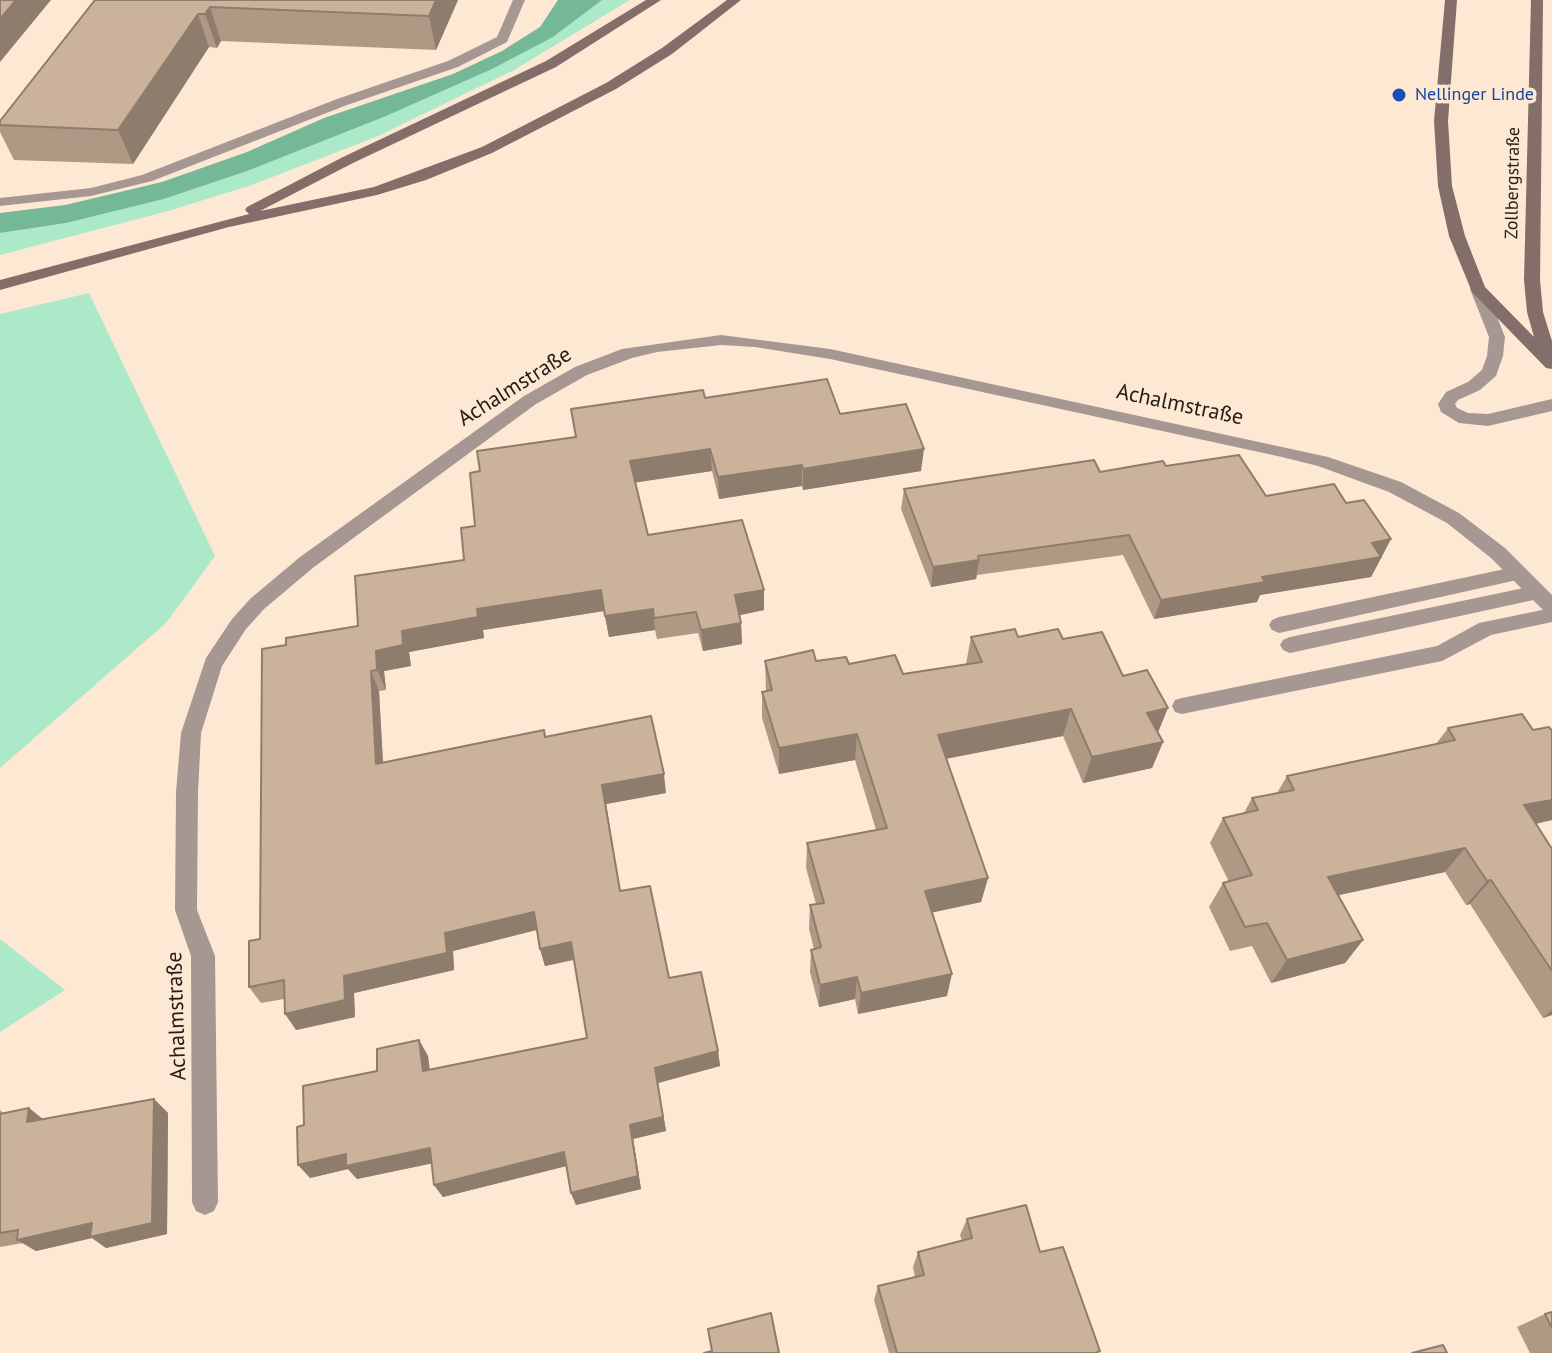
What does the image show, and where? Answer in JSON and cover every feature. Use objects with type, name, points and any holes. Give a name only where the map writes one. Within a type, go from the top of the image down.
[{"type":"main road","points":[[227,223],[348,160],[551,64],[655,0]]},
{"type":"main road","points":[[0,285],[227,223],[377,191],[487,150],[642,68],[735,0]]},
{"type":"main road","name":"Zollbergstraße","points":[[1451,0],[1441,121],[1442,156],[1457,236],[1478,289],[1552,365]]},
{"type":"main road","name":"Zollbergstraße","points":[[1537,0],[1532,280],[1535,312],[1552,365]]},
{"type":"street","points":[[0,202],[91,192],[147,178],[342,102],[453,64],[502,39],[519,0]]},
{"type":"street","points":[[1478,289],[1497,337],[1495,356],[1490,372],[1474,386],[1452,396],[1446,404],[1450,412],[1465,419],[1488,420],[1552,405]]},
{"type":"street","name":"Achalmstraße","points":[[205,1202],[203,956],[186,910],[187,792],[191,733],[213,664],[232,634],[257,604],[307,562],[530,400],[581,371],[628,353],[657,347],[721,340],[755,342],[830,354],[1282,451],[1359,474],[1427,503],[1476,534],[1552,607]]},
{"type":"street","points":[[1279,625],[1519,573]]},
{"type":"street","points":[[1290,645],[1538,592]]},
{"type":"street","points":[[1182,706],[1442,653],[1486,628],[1552,615]]},
{"type":"green space","points":[[558,0],[602,0],[553,37],[492,69],[386,116],[247,171],[164,199],[66,223],[0,233],[0,213],[65,205],[162,182],[247,152],[324,118],[453,74],[502,51],[540,27]]},
{"type":"green space","points":[[602,0],[630,0],[514,70],[376,137],[249,186],[168,211],[0,255],[0,233],[66,223],[164,199],[247,171],[553,37]]},
{"type":"green space","points":[[89,293],[215,556],[166,623],[0,768],[0,314]]},
{"type":"green space","points":[[0,939],[65,990],[0,1032]]},
{"type":"building","points":[[0,0],[16,0],[0,19]]},
{"type":"building","points":[[95,0],[436,0],[429,16],[210,7],[205,14],[198,14],[118,130],[0,125],[0,121]]},
{"type":"building","points":[[827,379],[840,414],[906,404],[924,449],[803,469],[802,465],[718,477],[710,449],[630,461],[648,535],[742,520],[764,590],[735,595],[741,623],[701,630],[696,612],[654,618],[653,609],[605,616],[601,590],[477,609],[478,617],[402,631],[403,645],[376,651],[377,670],[371,671],[376,764],[544,730],[545,737],[651,716],[664,774],[602,785],[620,891],[650,886],[669,978],[701,972],[718,1051],[655,1068],[663,1117],[630,1125],[638,1176],[571,1193],[564,1152],[434,1185],[430,1148],[346,1166],[346,1154],[298,1165],[297,1127],[304,1125],[303,1086],[377,1071],[377,1049],[419,1040],[423,1071],[587,1038],[571,942],[540,949],[534,912],[445,933],[447,953],[344,976],[345,1000],[285,1014],[284,980],[249,987],[249,941],[260,939],[262,649],[286,645],[286,638],[358,626],[355,576],[464,560],[461,528],[475,526],[470,473],[480,471],[477,451],[576,437],[571,409],[703,390],[705,398]]},
{"type":"building","points":[[1239,455],[1266,496],[1334,484],[1346,503],[1364,500],[1391,539],[1372,543],[1381,557],[1262,577],[1265,582],[1161,600],[1129,535],[978,556],[979,560],[933,567],[904,489],[1094,460],[1100,472],[1163,461],[1166,466]]},
{"type":"building","points":[[1015,629],[1018,637],[1058,629],[1063,639],[1102,632],[1123,676],[1147,670],[1168,708],[1147,713],[1163,742],[1092,757],[1071,709],[938,735],[988,878],[925,891],[952,974],[861,993],[857,977],[820,985],[811,950],[821,947],[810,905],[824,903],[807,843],[887,828],[857,734],[779,748],[762,692],[772,690],[765,661],[813,650],[816,661],[846,657],[849,664],[895,655],[903,674],[982,662],[971,637]]},
{"type":"building","points":[[1522,714],[1533,730],[1549,727],[1552,731],[1552,800],[1524,805],[1552,849],[1552,971],[1491,880],[1487,881],[1465,848],[1328,877],[1363,940],[1287,960],[1267,923],[1245,927],[1223,883],[1252,875],[1223,818],[1258,810],[1252,798],[1294,790],[1287,776],[1455,740],[1448,728]]},
{"type":"building","points":[[154,1099],[152,1223],[90,1237],[92,1223],[17,1240],[18,1230],[0,1233],[0,1114],[29,1108],[27,1122]]},
{"type":"building","points":[[1026,1205],[1040,1252],[1063,1247],[1100,1351],[897,1353],[878,1286],[924,1275],[918,1252],[972,1238],[967,1219]]},
{"type":"building","points":[[1552,1312],[1552,1328],[1545,1314]]},
{"type":"building","points":[[771,1313],[779,1353],[704,1353],[712,1351],[708,1329]]},
{"type":"building","points":[[1443,1345],[1447,1353],[1412,1353]]},
{"type":"place","name":"Nellinger Linde","points":[[1399,95]]}]
